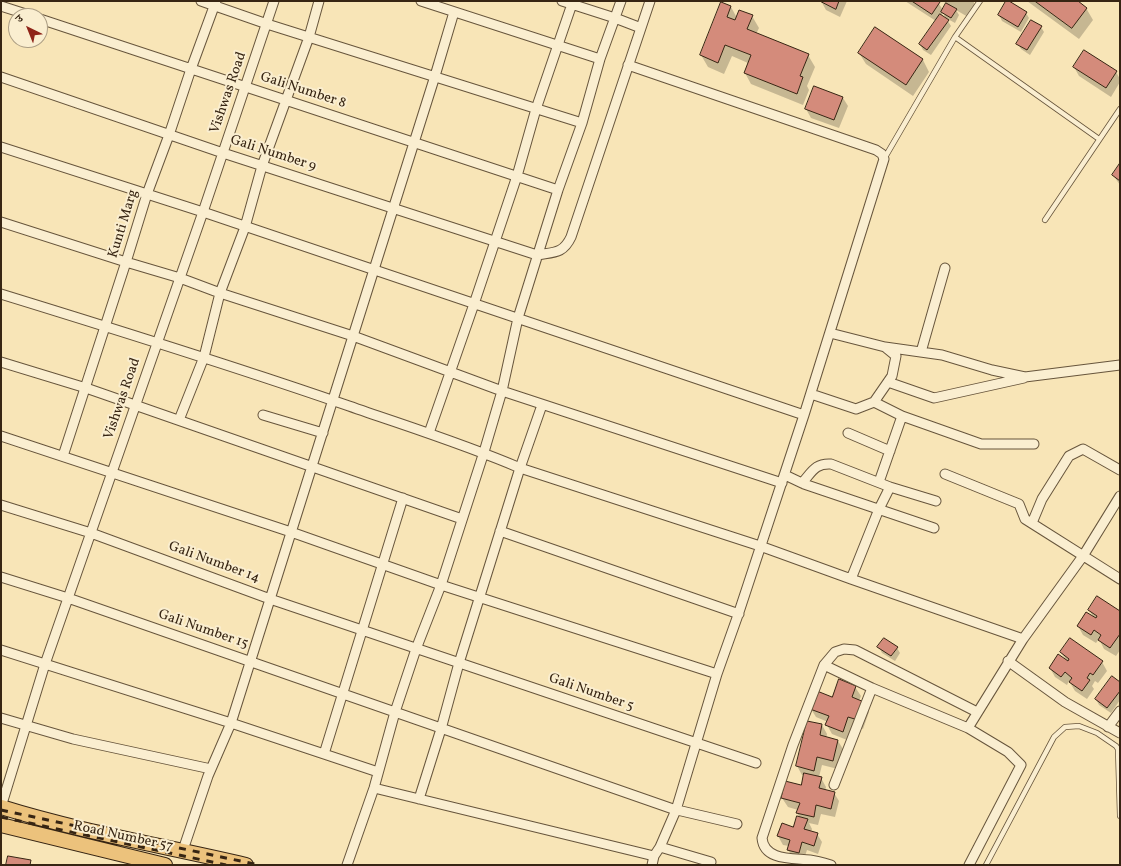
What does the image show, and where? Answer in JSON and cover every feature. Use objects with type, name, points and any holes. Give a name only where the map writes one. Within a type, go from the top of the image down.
[{"type":"main road","name":"Road Number 57","points":[[1,807],[31,816],[148,844],[183,850],[246,865]]},
{"type":"main road","name":"Road Number 57","points":[[1,825],[165,865]]},
{"type":"street","points":[[201,1],[215,3],[267,24],[582,123]]},
{"type":"street","name":"Vishwas Road","points":[[1,807],[5,799],[6,790],[45,664],[203,212],[274,1]]},
{"type":"street","points":[[179,420],[204,357],[220,293],[245,227],[262,166],[309,37],[319,1]]},
{"type":"street","points":[[421,1],[558,44],[600,59]]},
{"type":"street","points":[[562,1],[572,3],[641,28]]},
{"type":"street","points":[[347,865],[374,788],[395,712],[416,649],[441,585],[484,452],[502,391],[518,318],[537,255],[582,123],[600,59],[621,1]]},
{"type":"street","points":[[537,255],[560,251],[567,246],[650,1]]},
{"type":"street","name":"Kunti Marg","points":[[63,456],[106,326],[147,194],[170,135],[191,69],[215,3]]},
{"type":"street","points":[[429,434],[517,176],[536,109],[572,3]]},
{"type":"street","points":[[183,850],[210,772],[231,724],[415,141],[454,12]]},
{"type":"street","name":"Gali Number 8","points":[[48,22],[285,100],[415,141],[558,190]]},
{"type":"street","points":[[374,788],[653,861],[676,810],[717,674],[739,614],[811,394],[884,159],[882,154],[876,150],[628,65]]},
{"type":"street","name":"Gali Number 9","points":[[1,77],[262,166],[537,255]]},
{"type":"street","points":[[1,147],[203,212],[804,415]]},
{"type":"street","points":[[1,222],[180,278],[220,293],[353,336],[502,391],[783,479],[802,483],[934,528]]},
{"type":"street","points":[[921,352],[945,268]]},
{"type":"street","points":[[1,294],[158,342],[333,400],[484,452],[520,468],[760,546],[1023,638]]},
{"type":"street","points":[[830,333],[885,346],[942,354],[992,370],[1030,377]]},
{"type":"street","points":[[811,394],[856,409],[874,402],[892,376],[896,356],[885,346]]},
{"type":"street","points":[[1,362],[136,405],[462,519]]},
{"type":"street","points":[[888,382],[934,398],[1030,377],[1120,365]]},
{"type":"street","points":[[874,402],[902,416],[981,444],[1034,444]]},
{"type":"street","points":[[419,799],[500,531],[542,404]]},
{"type":"street","points":[[263,415],[323,433]]},
{"type":"street","points":[[879,482],[902,416]]},
{"type":"street","points":[[848,433],[890,451]]},
{"type":"street","points":[[1,436],[291,532],[441,585],[717,674]]},
{"type":"street","points":[[1032,523],[1042,499],[1069,456],[1083,449],[1120,470]]},
{"type":"street","points":[[802,483],[817,466],[831,464],[890,487],[936,501]]},
{"type":"street","points":[[945,474],[1019,504],[1025,519],[1120,579]]},
{"type":"street","points":[[851,579],[879,509],[890,487]]},
{"type":"street","points":[[968,728],[1023,638],[1084,556],[1120,496]]},
{"type":"street","points":[[324,754],[403,498]]},
{"type":"street","name":"Gali Number 14","points":[[1,505],[91,533],[270,599],[416,649]]},
{"type":"street","points":[[500,531],[739,614]]},
{"type":"street","name":"Gali Number 15","points":[[1,577],[68,598],[676,810],[737,824]]},
{"type":"street","name":"Gali Number 5","points":[[416,649],[756,763]]},
{"type":"street","points":[[831,865],[810,860],[784,859],[766,850],[762,842],[762,838],[793,745],[824,665],[835,652],[844,649],[855,650],[977,712]]},
{"type":"street","points":[[1,650],[378,772]]},
{"type":"street","points":[[1008,661],[1065,702],[1120,733]]},
{"type":"street","points":[[824,665],[872,688],[968,728],[1008,752],[1021,765],[969,865]]},
{"type":"street","points":[[834,786],[872,688]]},
{"type":"street","points":[[1108,726],[1120,711]]},
{"type":"street","points":[[1,718],[73,739],[210,772]]},
{"type":"street","points":[[660,847],[711,862]]},
{"type":"lane","points":[[884,159],[955,38],[980,1]]},
{"type":"lane","points":[[955,38],[1099,138]]},
{"type":"lane","points":[[1045,220],[1120,109]]},
{"type":"lane","points":[[986,865],[1054,737],[1065,727],[1079,726],[1097,733],[1116,746],[1118,750],[1120,816]]},
{"type":"building","points":[[820,1],[839,1],[836,9]]},
{"type":"building","points":[[912,1],[939,1],[940,2],[932,14]]},
{"type":"building","points":[[1006,1],[1009,1],[1027,12],[1018,27],[998,15]]},
{"type":"building","points":[[1035,1],[1078,1],[1087,8],[1072,28]]},
{"type":"building","points":[[721,2],[731,6],[727,17],[735,20],[739,10],[753,15],[747,29],[809,54],[800,76],[803,77],[797,94],[744,73],[751,55],[725,45],[718,63],[700,55]]},
{"type":"building","points":[[946,3],[957,9],[951,18],[941,12]]},
{"type":"building","points":[[940,14],[949,20],[927,50],[919,44]]},
{"type":"building","points":[[1031,20],[1042,26],[1027,50],[1016,44]]},
{"type":"building","points":[[875,27],[923,59],[906,85],[858,53]]},
{"type":"building","points":[[1084,50],[1117,71],[1106,88],[1073,67]]},
{"type":"building","points":[[814,86],[843,97],[834,120],[805,109]]},
{"type":"building","points":[[1120,163],[1120,181],[1112,175]]},
{"type":"building","points":[[1097,596],[1120,611],[1120,634],[1110,648],[1098,640],[1101,635],[1094,630],[1091,635],[1077,626],[1086,612],[1096,618],[1097,616],[1088,610]]},
{"type":"building","points":[[884,638],[898,647],[891,656],[877,647]]},
{"type":"building","points":[[1070,638],[1103,661],[1093,675],[1090,673],[1087,678],[1090,680],[1082,691],[1069,682],[1072,678],[1065,672],[1061,677],[1049,668],[1058,654],[1068,661],[1069,659],[1060,652]]},
{"type":"building","points":[[1112,676],[1120,682],[1120,691],[1107,708],[1095,699]]},
{"type":"building","points":[[839,679],[856,686],[852,697],[864,702],[858,720],[848,717],[843,732],[825,725],[829,716],[810,709],[817,691],[832,697]]},
{"type":"building","points":[[807,721],[822,724],[820,735],[838,740],[833,761],[817,757],[814,771],[796,766]]},
{"type":"building","points":[[804,773],[822,777],[819,788],[835,792],[831,809],[816,805],[814,817],[796,813],[800,803],[781,798],[785,781],[801,785]]},
{"type":"building","points":[[797,816],[808,819],[804,829],[818,833],[814,846],[802,842],[799,853],[787,850],[790,840],[777,836],[782,823],[793,827]]},
{"type":"building","points":[[8,856],[31,860],[30,865],[6,865]]},
{"type":"railway","points":[[1,810],[259,865]]},
{"type":"railway","points":[[1,817],[226,865]]}]
